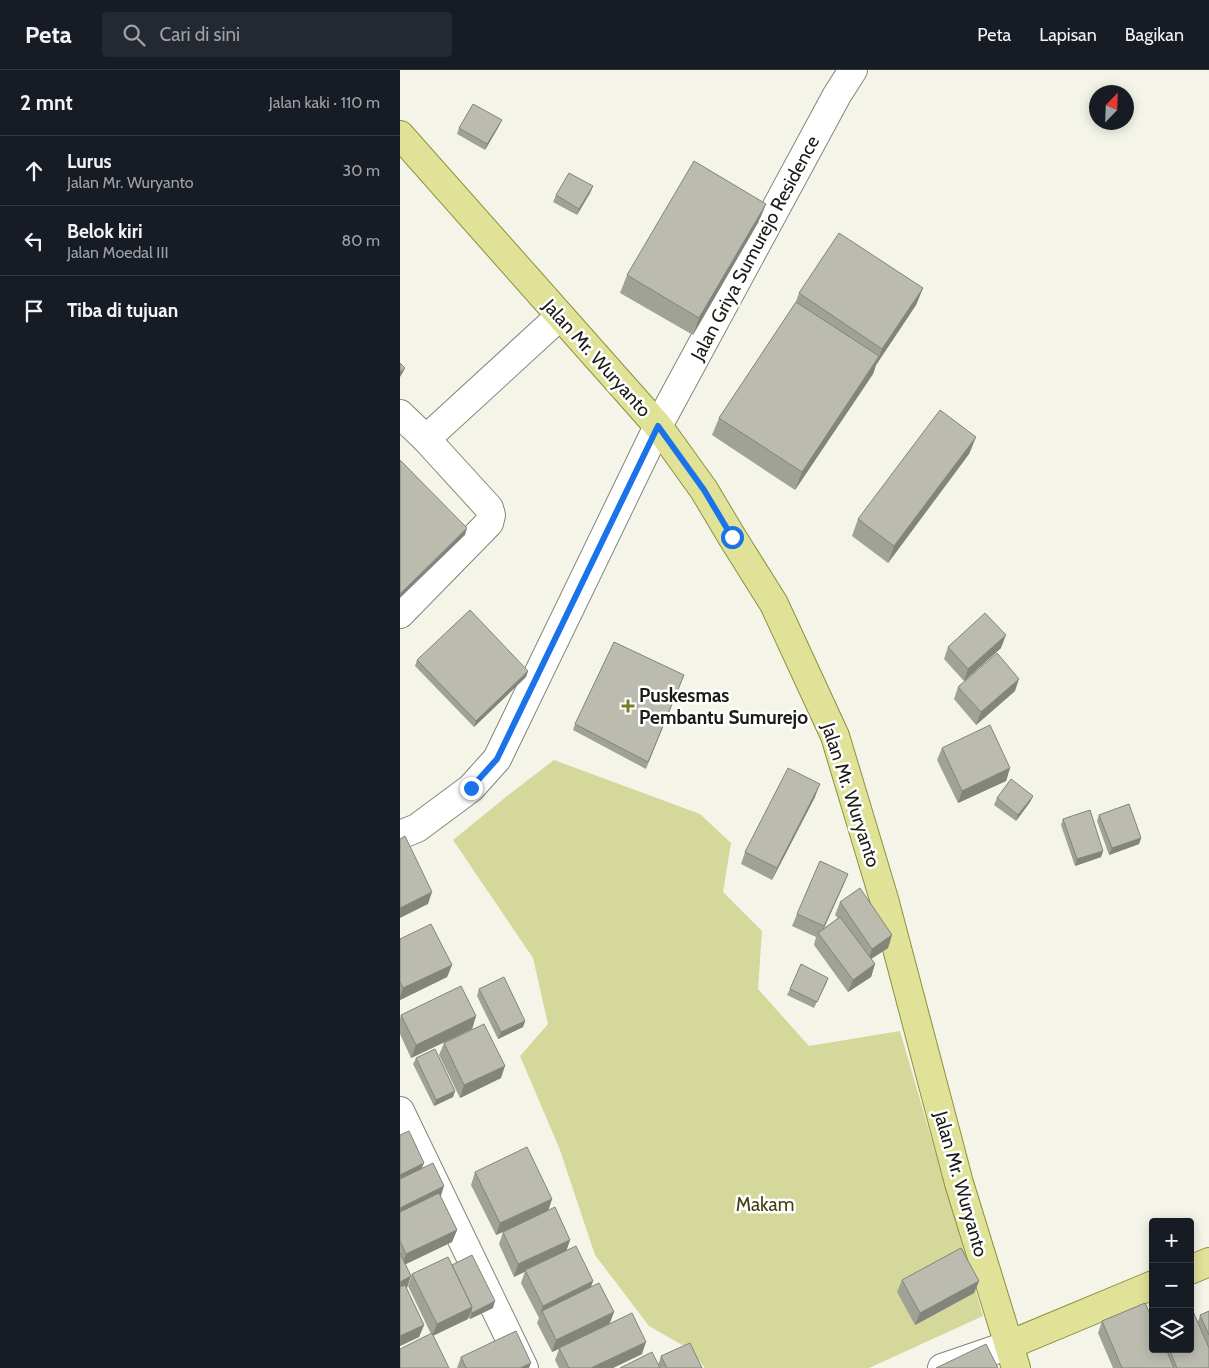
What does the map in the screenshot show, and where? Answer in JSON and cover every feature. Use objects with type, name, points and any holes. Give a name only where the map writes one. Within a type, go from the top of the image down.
[{"type":"main road","name":"Jalan Mr. Wuryanto","points":[[400,135],[658,426],[704,490],[774,604],[835,736],[884,899],[959,1183],[1012,1357]]},
{"type":"main road","points":[[1194,1268],[1209,1262]]},
{"type":"main road","points":[[1012,1357],[1149,1287]]},
{"type":"street","name":"Jalan Griya Sumurejo Residence","points":[[400,835],[417,828],[471,788],[497,759],[658,426],[838,94],[853,70]]},
{"type":"street","points":[[426,439],[560,316]]},
{"type":"street","points":[[400,414],[426,439],[489,508],[490,516],[489,523],[400,614]]},
{"type":"street","points":[[400,1111],[524,1368]]},
{"type":"street","points":[[942,1368],[1012,1357]]},
{"type":"green space","name":"Makam","points":[[554,760],[700,814],[731,843],[723,892],[762,931],[758,989],[809,1046],[900,1031],[983,1316],[869,1368],[705,1368],[691,1350],[649,1326],[595,1255],[560,1150],[520,1056],[548,1024],[533,958],[453,840]]},
{"type":"building","points":[[473,104],[502,120],[487,144],[459,128]]},
{"type":"building","points":[[694,161],[766,204],[699,318],[627,275]]},
{"type":"building","points":[[569,173],[593,186],[579,209],[556,195]]},
{"type":"building","points":[[839,233],[923,288],[882,349],[799,293]]},
{"type":"building","points":[[796,302],[879,356],[802,472],[719,418]]},
{"type":"building","points":[[400,363],[405,368],[400,372]]},
{"type":"building","points":[[940,410],[976,437],[894,546],[858,519]]},
{"type":"building","points":[[400,460],[467,528],[400,594]]},
{"type":"building","points":[[470,610],[528,671],[476,721],[417,660]]},
{"type":"building","points":[[985,613],[1006,635],[968,669],[948,647]]},
{"type":"building","name":"Puskesmas Pembantu Sumurejo","points":[[614,642],[684,675],[648,762],[575,724]]},
{"type":"building","points":[[997,653],[1019,679],[981,712],[958,687]]},
{"type":"building","points":[[990,725],[1010,768],[962,791],[942,748]]},
{"type":"building","points":[[788,768],[820,784],[777,868],[745,852]]},
{"type":"building","points":[[1011,779],[1033,796],[1018,815],[997,798]]},
{"type":"building","points":[[1129,804],[1141,838],[1112,848],[1099,815]]},
{"type":"building","points":[[1090,810],[1103,851],[1077,859],[1063,819]]},
{"type":"building","points":[[405,836],[432,892],[400,908],[400,839]]},
{"type":"building","points":[[820,861],[848,874],[824,926],[797,914]]},
{"type":"building","points":[[860,888],[892,935],[872,949],[840,902]]},
{"type":"building","points":[[840,917],[875,964],[853,980],[818,933]]},
{"type":"building","points":[[431,924],[452,965],[403,988],[400,982],[400,939]]},
{"type":"building","points":[[801,964],[828,978],[817,1002],[790,989]]},
{"type":"building","points":[[504,977],[525,1021],[501,1032],[479,989]]},
{"type":"building","points":[[461,986],[476,1016],[416,1045],[401,1015]]},
{"type":"building","points":[[484,1024],[505,1066],[464,1085],[444,1043]]},
{"type":"building","points":[[435,1049],[455,1091],[436,1100],[416,1058]]},
{"type":"building","points":[[409,1131],[424,1163],[400,1175],[400,1135]]},
{"type":"building","points":[[527,1147],[552,1199],[500,1223],[475,1172]]},
{"type":"building","points":[[433,1163],[444,1186],[400,1208],[400,1179]]},
{"type":"building","points":[[439,1193],[457,1230],[406,1254],[400,1241],[400,1212]]},
{"type":"building","points":[[555,1207],[570,1240],[518,1264],[503,1232]]},
{"type":"building","points":[[576,1246],[593,1281],[543,1306],[525,1270]]},
{"type":"building","points":[[961,1248],[979,1281],[920,1313],[902,1280]]},
{"type":"building","points":[[400,1253],[411,1276],[400,1282]]},
{"type":"building","points":[[472,1255],[495,1301],[472,1313],[472,1307],[452,1265]]},
{"type":"building","points":[[448,1257],[472,1307],[437,1324],[412,1274]]},
{"type":"building","points":[[599,1283],[614,1312],[556,1340],[542,1311]]},
{"type":"building","points":[[405,1285],[424,1325],[400,1336],[400,1287]]},
{"type":"building","points":[[1145,1303],[1149,1312],[1149,1353],[1168,1353],[1174,1368],[1122,1368],[1102,1321]]},
{"type":"building","points":[[1209,1311],[1209,1335],[1200,1315]]},
{"type":"building","points":[[632,1313],[646,1342],[591,1368],[569,1368],[559,1348]]},
{"type":"building","points":[[1194,1314],[1209,1348],[1209,1368],[1177,1368],[1171,1353],[1194,1353]]},
{"type":"building","points":[[516,1331],[531,1363],[520,1368],[466,1368],[461,1357]]},
{"type":"building","points":[[432,1333],[449,1368],[400,1368],[400,1349]]},
{"type":"building","points":[[690,1343],[702,1368],[667,1368],[661,1356]]},
{"type":"building","points":[[986,1344],[998,1368],[936,1368]]},
{"type":"building","points":[[652,1352],[660,1368],[620,1368]]},
{"type":"place","name":"Puskesmas Pembantu Sumurejo","points":[[628,706]]},
{"type":"route","points":[[471,788],[497,759],[658,426],[704,490],[732,537]]}]
